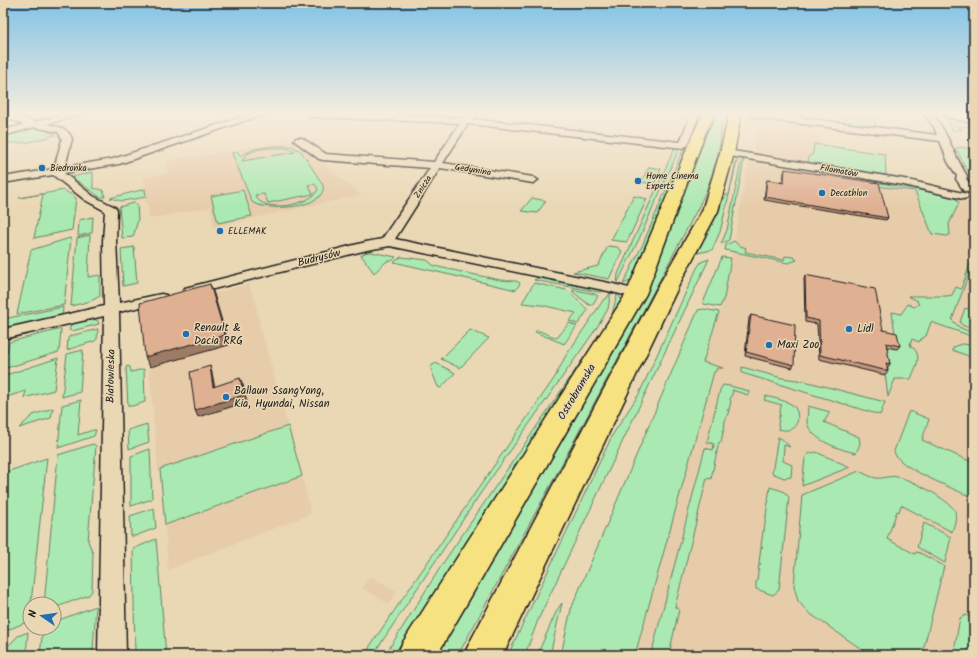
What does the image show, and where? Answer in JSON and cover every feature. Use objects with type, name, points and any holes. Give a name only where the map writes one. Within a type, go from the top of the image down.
[{"type":"main road","name":"Ostrobramska","points":[[416,655],[636,294],[695,145]]},
{"type":"main road","points":[[483,655],[670,283],[704,223],[716,195],[729,145]]},
{"type":"street","points":[[58,171],[65,145]]},
{"type":"street","points":[[3,180],[115,162],[168,145]]},
{"type":"street","name":"Gedymina","points":[[306,145],[323,157],[437,165],[533,180]]},
{"type":"street","name":"Znicza","points":[[387,242],[452,145]]},
{"type":"street","points":[[945,145],[953,162],[962,176],[961,179],[968,190]]},
{"type":"street","name":"Filomatów","points":[[727,152],[926,186],[968,190],[974,200]]},
{"type":"street","name":"Białowieska","points":[[58,171],[59,176],[89,198],[111,210],[109,234],[111,311],[112,655]]},
{"type":"street","name":"Budrysów","points":[[3,334],[111,311],[309,260],[387,242],[408,245],[636,294]]},
{"type":"shaded area","points":[[266,145],[300,145],[361,195],[213,227],[211,207],[149,219],[147,201],[143,201],[146,199],[144,178],[168,173],[167,161]]},
{"type":"shaded area","points":[[754,145],[819,145],[814,145],[813,154],[809,156],[808,162],[753,153],[755,151]]},
{"type":"shaded area","points":[[749,159],[945,192],[974,201],[974,655],[609,655],[724,298]]},
{"type":"shaded area","points":[[249,284],[256,304],[262,336],[288,426],[158,470],[144,312]]},
{"type":"shaded area","points":[[302,476],[311,514],[168,570],[165,525]]},
{"type":"shaded area","points":[[370,576],[397,591],[389,604],[362,588]]},
{"type":"green space","points":[[676,145],[680,147],[617,284],[618,274]]},
{"type":"green space","points":[[685,145],[688,145],[633,280],[623,284],[642,246]]},
{"type":"green space","points":[[701,145],[720,145],[712,176],[698,208],[458,655],[438,655],[643,301]]},
{"type":"green space","points":[[814,145],[819,145],[885,154],[886,175],[808,162],[809,156],[813,154]]},
{"type":"green space","points":[[274,146],[291,146],[301,151],[323,185],[322,193],[316,199],[306,204],[294,206],[269,207],[252,202],[232,153],[238,152],[240,156],[254,149]],"holes":[[[265,148],[287,148],[295,152],[242,161],[247,154]],[[315,184],[318,189],[314,195],[306,200],[286,206],[267,204],[259,201],[255,195],[264,194],[268,203],[313,194],[308,185]]]},
{"type":"green space","points":[[961,147],[974,150],[974,157],[967,156],[974,168],[974,178],[966,169],[956,148]]},
{"type":"green space","points":[[741,158],[737,162],[729,195],[736,160]]},
{"type":"green space","points":[[744,159],[729,240],[721,244],[727,230],[741,162]]},
{"type":"green space","points":[[649,167],[661,169],[654,184],[641,182]]},
{"type":"green space","points":[[93,172],[93,188],[103,190],[105,197],[100,197],[72,177]]},
{"type":"green space","points":[[881,183],[955,197],[959,203],[949,224],[950,235],[932,234],[915,191],[877,186]]},
{"type":"green space","points":[[145,189],[146,197],[122,201],[110,198]]},
{"type":"green space","points":[[64,190],[76,198],[72,230],[34,238],[43,194],[19,198]]},
{"type":"green space","points":[[243,190],[252,216],[218,223],[211,196]]},
{"type":"green space","points":[[726,195],[729,195],[720,232],[712,250],[697,253],[719,207]]},
{"type":"green space","points":[[634,196],[647,199],[627,242],[611,240]]},
{"type":"green space","points":[[532,198],[546,201],[537,213],[521,211]]},
{"type":"green space","points":[[133,203],[137,204],[138,220],[133,237],[122,238],[119,207]]},
{"type":"green space","points":[[93,217],[92,233],[78,236],[79,220]]},
{"type":"green space","points":[[90,235],[88,277],[100,275],[100,296],[91,301],[71,306],[77,238]]},
{"type":"green space","points":[[70,238],[64,305],[17,314],[31,250]]},
{"type":"green space","points":[[734,241],[738,245],[746,248],[745,252],[784,260],[785,256],[793,257],[797,260],[788,263],[725,250],[726,245]]},
{"type":"green space","points":[[608,246],[617,247],[622,251],[609,279],[573,272],[598,266]]},
{"type":"green space","points":[[134,247],[137,283],[123,286],[121,249]]},
{"type":"green space","points":[[367,252],[396,257],[392,261],[387,261],[374,273],[361,255]]},
{"type":"green space","points":[[974,253],[974,260],[952,320],[959,327],[974,334],[974,337],[931,322],[926,336],[919,342],[912,339],[910,345],[917,353],[918,361],[911,379],[895,379],[888,397],[884,366],[884,346],[897,349],[892,312],[901,314],[908,304],[914,307],[919,304],[917,302],[918,301],[908,296],[947,296],[952,295],[956,287],[961,289]]},
{"type":"green space","points":[[401,257],[427,260],[434,266],[520,283],[516,290],[394,262]]},
{"type":"green space","points":[[722,257],[731,258],[724,298],[720,307],[704,304],[703,303]]},
{"type":"green space","points":[[709,259],[538,620],[525,655],[508,655],[613,434],[639,394],[697,268],[701,262]]},
{"type":"green space","points":[[538,278],[602,290],[601,292],[598,292],[534,280]]},
{"type":"green space","points":[[534,283],[567,290],[588,310],[578,324],[569,321],[576,313],[541,305],[522,303]]},
{"type":"green space","points":[[576,290],[598,296],[592,305],[589,305],[572,291]]},
{"type":"green space","points":[[611,291],[608,309],[596,329],[482,491],[373,655],[366,655],[370,646],[555,377],[565,357]]},
{"type":"green space","points":[[617,294],[621,299],[621,302],[458,563],[393,655],[385,655],[445,560],[598,337],[612,315]]},
{"type":"green space","points":[[63,307],[62,318],[3,331],[3,319]]},
{"type":"green space","points":[[965,308],[974,311],[974,330],[962,325],[960,322]]},
{"type":"green space","points":[[704,309],[719,312],[703,362],[723,368],[717,368],[714,372],[635,655],[561,655],[571,609],[698,310]]},
{"type":"green space","points":[[94,319],[98,321],[99,324],[72,331],[69,330],[71,324]]},
{"type":"green space","points":[[569,323],[577,326],[564,344],[535,332],[537,330],[557,338]]},
{"type":"green space","points":[[61,329],[59,352],[3,369],[3,353],[7,352],[9,342]]},
{"type":"green space","points":[[98,329],[97,339],[95,341],[67,350],[68,338],[70,336]]},
{"type":"green space","points":[[470,330],[489,338],[460,368],[441,359]]},
{"type":"green space","points":[[961,344],[974,345],[974,358],[952,350],[954,347]]},
{"type":"green space","points":[[83,350],[80,392],[62,397],[67,354]]},
{"type":"green space","points":[[58,358],[54,390],[24,398],[26,391],[3,398],[3,376]]},
{"type":"green space","points":[[436,363],[455,373],[441,388],[438,387],[430,367]]},
{"type":"green space","points":[[126,367],[130,367],[131,372],[144,369],[145,402],[132,406],[128,406]]},
{"type":"green space","points":[[742,367],[885,402],[880,415],[742,373]]},
{"type":"green space","points":[[723,385],[749,391],[748,395],[732,390],[729,410],[727,410],[729,411],[725,421],[724,431],[722,431],[721,443],[719,442],[711,479],[707,478],[675,607],[679,609],[669,655],[651,655],[705,448],[713,450],[714,444],[707,442],[720,390]]},
{"type":"green space","points":[[766,396],[785,401],[795,407],[798,416],[795,426],[786,430],[778,429],[779,416],[781,416],[779,415],[782,405],[764,400]]},
{"type":"green space","points":[[81,400],[78,435],[96,430],[94,436],[58,448],[62,405]]},
{"type":"green space","points":[[808,406],[830,412],[824,422],[859,437],[860,444],[856,453],[835,447],[814,434],[809,428],[807,422]]},
{"type":"green space","points":[[53,408],[51,418],[19,428],[33,415]]},
{"type":"green space","points":[[909,411],[929,419],[922,440],[974,463],[974,495],[964,494],[924,476],[913,470],[897,457],[894,451]]},
{"type":"green space","points":[[147,424],[149,442],[129,449],[128,430]]},
{"type":"green space","points":[[288,426],[302,476],[165,525],[160,469]]},
{"type":"green space","points":[[778,437],[790,447],[784,445],[783,461],[792,465],[791,477],[784,478],[772,473]]},
{"type":"green space","points":[[93,444],[96,446],[88,541],[93,553],[92,591],[89,595],[62,605],[62,596],[45,596],[58,455]]},
{"type":"green space","points":[[150,449],[152,499],[131,506],[131,456]]},
{"type":"green space","points":[[816,452],[850,467],[802,486],[805,458],[808,454]]},
{"type":"green space","points":[[47,458],[32,596],[22,596],[22,624],[3,632],[3,473]]},
{"type":"green space","points":[[859,471],[876,478],[903,478],[929,490],[946,501],[955,511],[956,514],[952,532],[901,505],[899,512],[897,511],[887,539],[915,554],[916,552],[920,553],[944,566],[922,655],[870,655],[809,613],[798,601],[794,586],[802,495]]},
{"type":"green space","points":[[770,487],[783,491],[789,497],[779,590],[773,595],[756,589],[759,564],[761,564],[759,562],[761,547],[763,547],[761,546],[763,531],[765,531]]},
{"type":"green space","points":[[154,508],[156,528],[135,536],[131,536],[130,516]]},
{"type":"green space","points":[[924,523],[951,537],[945,563],[917,547]]},
{"type":"green space","points":[[156,539],[166,655],[135,655],[133,549]]},
{"type":"green space","points":[[562,603],[550,655],[537,655],[557,610]]},
{"type":"green space","points":[[96,606],[93,650],[91,655],[40,655],[42,636],[62,636],[62,619]]},
{"type":"green space","points":[[966,615],[974,620],[974,655],[955,655],[954,651],[960,618]]},
{"type":"green space","points":[[22,634],[22,636],[28,636],[26,655],[3,655],[3,651],[18,636]]},
{"type":"building","name":"Decathlon","points":[[785,169],[879,183],[888,218],[765,197],[767,180],[784,183]]},
{"type":"building","name":"Lidl","points":[[805,275],[875,289],[883,330],[897,333],[900,346],[886,343],[890,364],[886,363],[888,371],[820,355],[819,321],[806,318]]},
{"type":"building","name":"Renault & Dacia RRG","points":[[210,284],[225,335],[145,357],[140,303]]},
{"type":"building","name":"Maxi Zoo","points":[[751,315],[795,325],[794,365],[746,352]]},
{"type":"building","name":"Ballaun SsangYong, Kia, Hyundai, Nissan","points":[[210,366],[213,387],[240,378],[244,395],[195,410],[190,372]]},
{"type":"place","name":"Biedronka","points":[[42,168]]},
{"type":"place","name":"Home Cinema Experts","points":[[638,181]]},
{"type":"place","name":"Decathlon","points":[[822,193]]},
{"type":"place","name":"ELLEMAK","points":[[220,231]]},
{"type":"place","name":"Lidl","points":[[849,329]]},
{"type":"place","name":"Renault & Dacia RRG","points":[[186,334]]},
{"type":"place","name":"Maxi Zoo","points":[[769,345]]},
{"type":"place","name":"Ballaun SsangYong, Kia, Hyundai, Nissan","points":[[226,397]]}]
